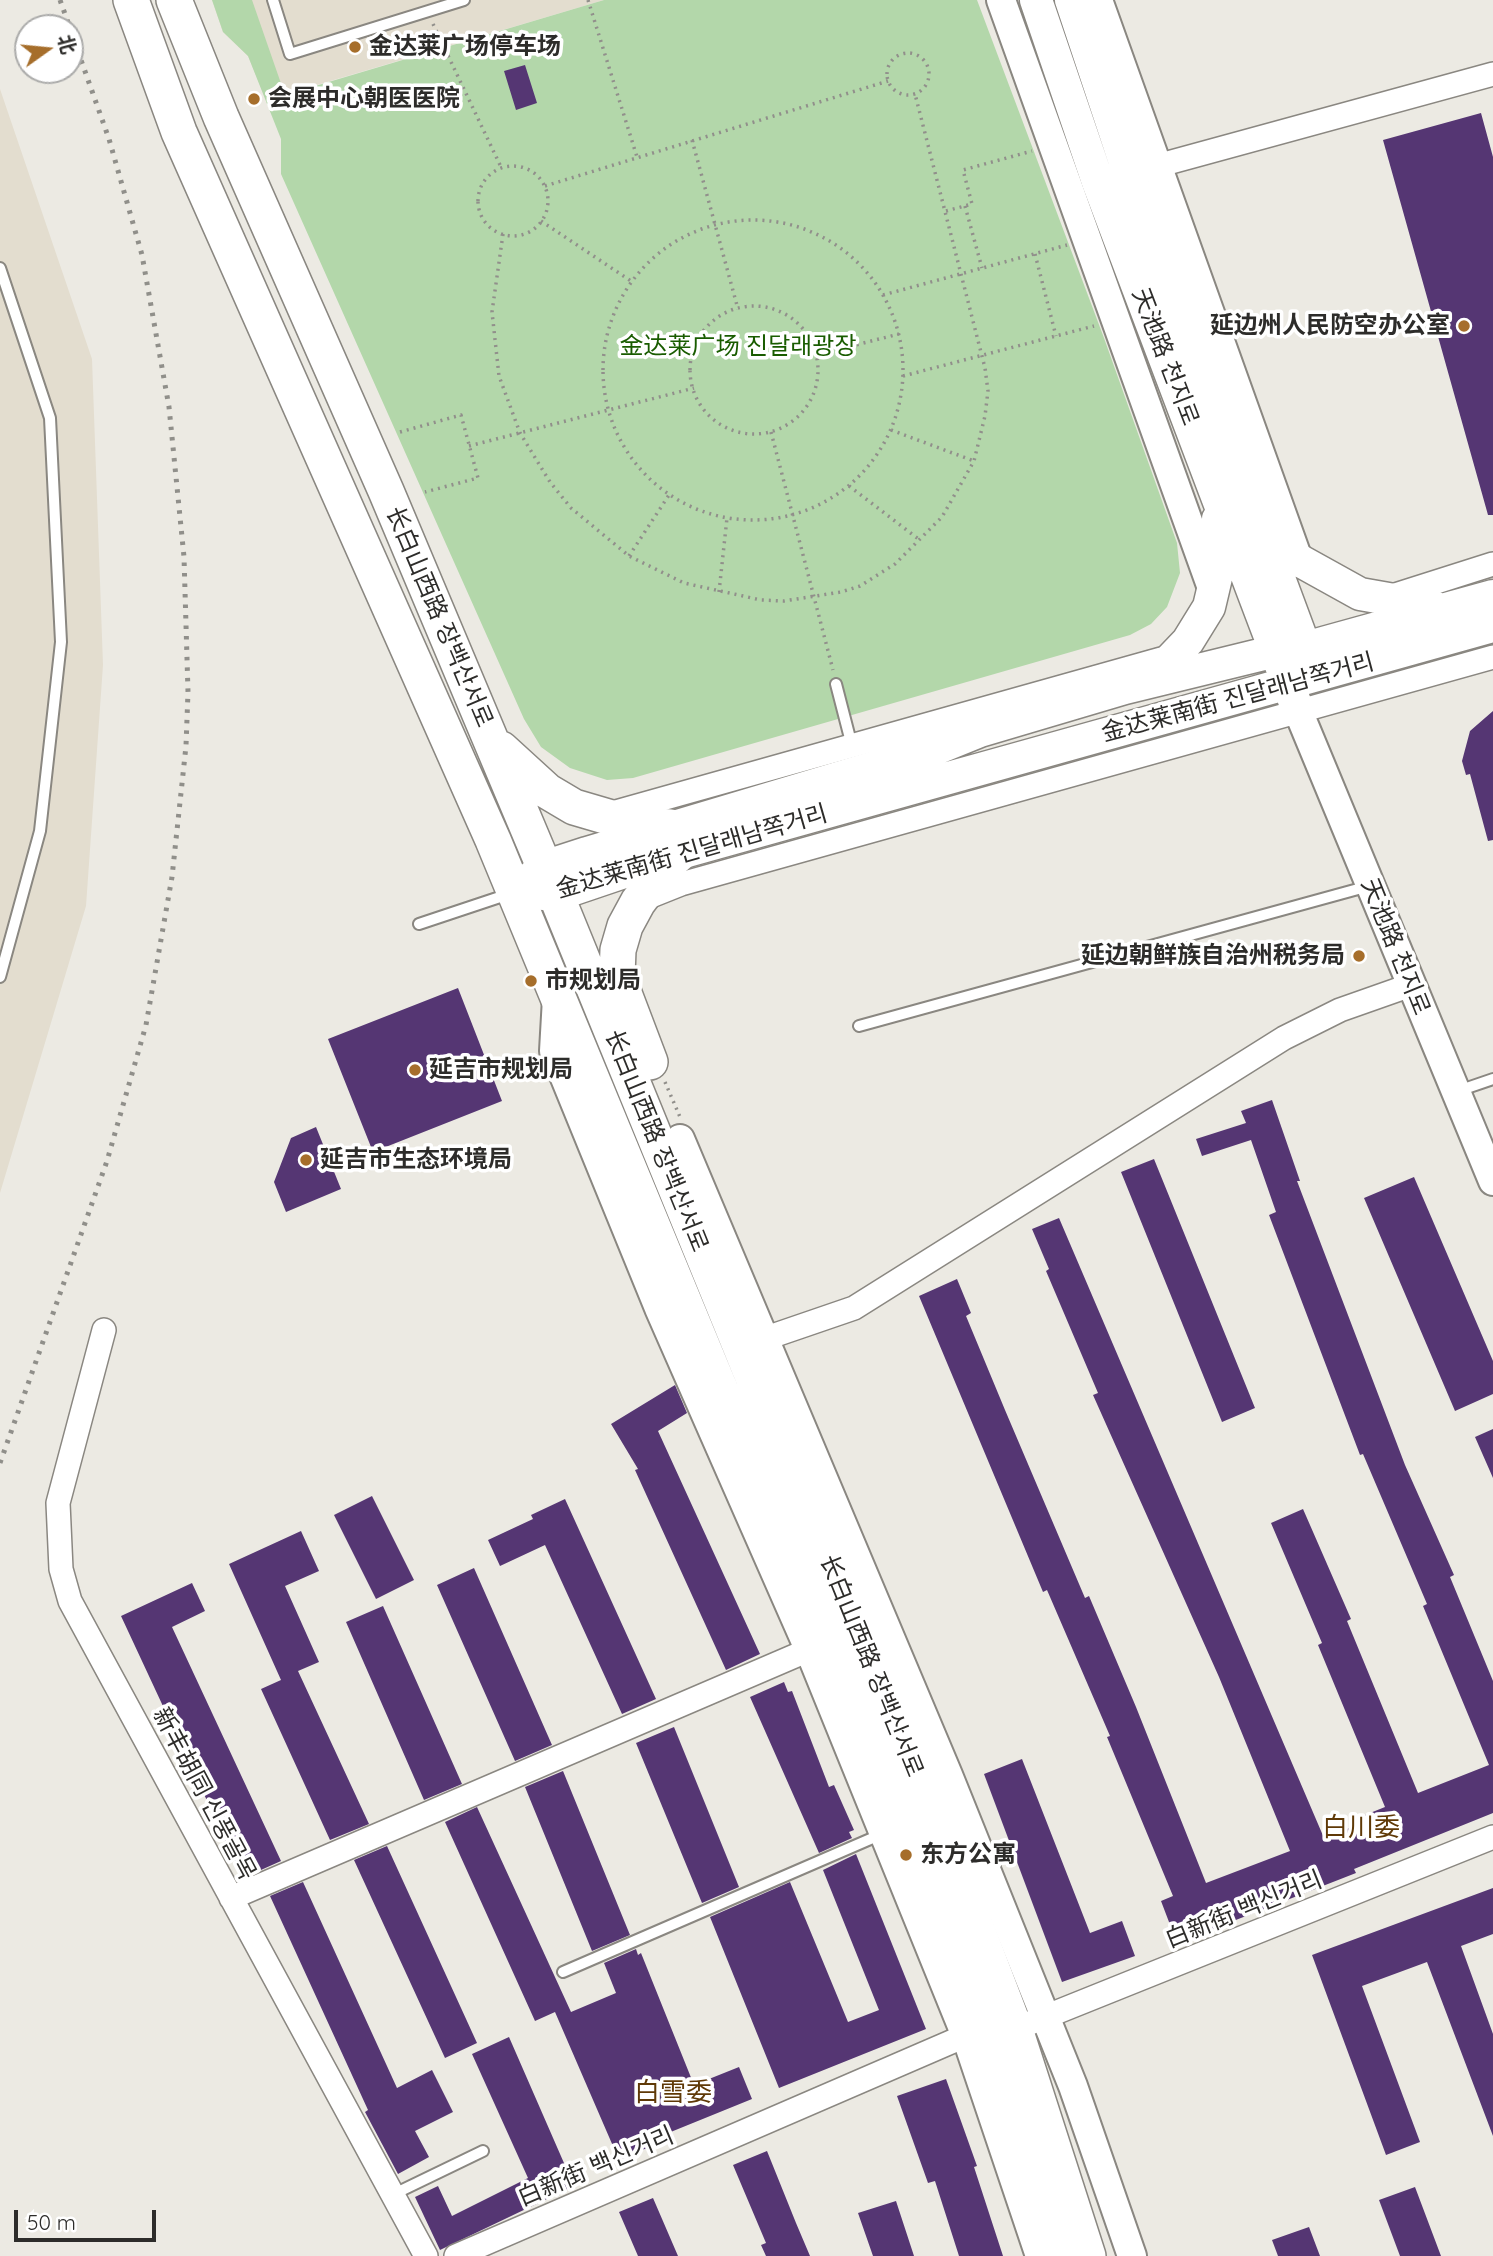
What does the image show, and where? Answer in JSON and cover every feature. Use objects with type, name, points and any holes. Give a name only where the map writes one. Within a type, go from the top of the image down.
[{"type":"main road","name":"长白山西路 장백산서로","points":[[131,0],[179,132],[515,892],[817,1646],[1004,2028],[1061,2256]]},
{"type":"main road","name":"长白山西路 장백산서로","points":[[174,0],[220,117],[491,738],[673,1182],[753,1343],[958,1879],[1004,2028],[1088,2256]]},
{"type":"main road","name":"天池路 천지로","points":[[1036,0],[1098,182],[1215,488],[1296,665]]},
{"type":"main road","name":"天池路 천지로","points":[[1071,0],[1143,170],[1268,543],[1296,665]]},
{"type":"main road","points":[[1125,688],[1166,664],[1188,640],[1205,614],[1213,591],[1221,539],[1215,488]]},
{"type":"main road","points":[[1268,543],[1360,594],[1382,600],[1450,609]]},
{"type":"main road","name":"金达莱南街 진달래남쪽거리","points":[[675,840],[1296,665],[1493,596]]},
{"type":"main road","name":"金达莱南街 진달래남쪽거리","points":[[515,892],[1125,688],[1296,665],[1493,626]]},
{"type":"main road","points":[[1296,665],[1299,713]]},
{"type":"main road","points":[[455,753],[491,738],[547,791],[574,807],[675,840],[665,866],[638,902],[625,926],[618,950],[617,975],[680,1139],[673,1182]]},
{"type":"street","name":"天池路 천지로","points":[[1001,0],[1213,591]]},
{"type":"street","name":"天池路 천지로","points":[[1098,0],[1143,170],[1299,562]]},
{"type":"street","points":[[1098,182],[1493,74]]},
{"type":"street","points":[[1382,600],[1493,564]]},
{"type":"street","points":[[601,816],[1171,656]]},
{"type":"street","name":"金达莱南街 진달래남쪽거리","points":[[638,902],[681,884],[1493,657]]},
{"type":"street","name":"天池路 천지로","points":[[1299,713],[1493,1181]]},
{"type":"street","points":[[753,1343],[854,1308],[1284,1038],[1340,1010],[1411,985]]},
{"type":"street","name":"长白山西路 장백산서로","points":[[680,1139],[753,1343]]},
{"type":"street","name":"新丰胡同 신풍골목","points":[[104,1330],[58,1503],[61,1569],[70,1601],[88,1639],[426,2256]]},
{"type":"street","points":[[231,1898],[817,1646]]},
{"type":"street","name":"长白山西路 장백산서로","points":[[817,1646],[884,1833],[1004,2028],[1132,2256]]},
{"type":"street","name":"白新街 백신거리","points":[[456,2256],[1004,2028],[1493,1837]]},
{"type":"street","name":"长白山西路 장백산서로","points":[[1004,2028],[1040,2256]]},
{"type":"lane","points":[[273,0],[289,54],[464,0]]},
{"type":"lane","points":[[423,0],[427,13]]},
{"type":"lane","points":[[0,268],[50,418],[61,642],[40,831],[0,977]]},
{"type":"lane","points":[[836,684],[852,746]]},
{"type":"lane","points":[[859,1026],[1370,886]]},
{"type":"lane","points":[[419,924],[515,892]]},
{"type":"lane","points":[[1456,1092],[1493,1079]]},
{"type":"lane","points":[[563,1972],[884,1833]]},
{"type":"lane","points":[[392,2195],[483,2151]]},
{"type":"path","points":[[588,0],[638,157]]},
{"type":"path","points":[[427,13],[501,167]]},
{"type":"path","points":[[917,55],[927,65],[929,79],[915,94],[896,92],[888,81],[888,67],[897,56],[917,55]]},
{"type":"path","points":[[544,186],[888,81]]},
{"type":"path","points":[[503,234],[493,287],[493,341],[499,376],[520,433],[550,482],[571,508],[629,556],[684,583],[719,592],[773,600],[814,598],[860,586],[895,564],[921,541],[960,491],[980,443],[988,391],[982,355],[915,94]]},
{"type":"path","points":[[692,140],[738,309]]},
{"type":"path","points":[[946,211],[972,204],[963,170],[1038,150]]},
{"type":"path","points":[[512,165],[528,169],[544,186],[547,205],[541,221],[523,234],[503,234],[484,221],[478,204],[483,182],[501,167],[512,165]]},
{"type":"path","points":[[965,206],[982,268]]},
{"type":"path","points":[[760,220],[806,229],[848,253],[865,269],[883,295],[899,334],[903,376],[891,430],[868,468],[833,498],[793,515],[769,520],[727,518],[703,512],[669,495],[628,452],[609,410],[604,382],[606,341],[612,321],[631,281],[675,242],[716,225],[760,220]]},
{"type":"path","points":[[541,221],[631,281]]},
{"type":"path","points":[[883,295],[1072,243]]},
{"type":"path","points":[[1035,254],[1056,336]]},
{"type":"path","points":[[758,307],[786,315],[802,328],[816,355],[816,386],[808,405],[794,420],[771,432],[747,434],[727,428],[704,410],[694,388],[691,364],[700,337],[713,322],[738,309],[758,307]]},
{"type":"path","points":[[903,376],[1102,324]]},
{"type":"path","points":[[816,355],[899,334]]},
{"type":"path","points":[[470,446],[694,388]]},
{"type":"path","points":[[400,432],[461,415],[478,478],[425,492]]},
{"type":"path","points":[[891,430],[974,461]]},
{"type":"path","points":[[771,432],[836,684]]},
{"type":"path","points":[[849,486],[921,541]]},
{"type":"path","points":[[629,556],[669,495]]},
{"type":"path","points":[[719,592],[727,518]]},
{"type":"path","points":[[662,1074],[682,1123],[680,1139]]},
{"type":"shaded area","name":"金达莱广场停车场","points":[[212,0],[604,0],[266,100],[248,56],[223,32]]},
{"type":"shaded area","points":[[0,89],[92,359],[103,665],[86,906],[0,1193]]},
{"type":"green space","name":"金达莱广场 진달래광장","points":[[212,0],[252,0],[285,95],[604,0],[977,0],[1104,338],[1177,543],[1180,573],[1167,607],[1151,624],[1130,635],[633,778],[607,780],[570,768],[541,747],[524,719],[281,174],[281,139],[248,56],[223,32]]},
{"type":"building","points":[[525,65],[537,103],[516,110],[504,71]]},
{"type":"building","name":"延边州人民防空办公室","points":[[1481,113],[1493,157],[1493,515],[1488,515],[1383,140]]},
{"type":"building","points":[[1493,711],[1493,840],[1488,841],[1470,774],[1466,775],[1462,761],[1470,731]]},
{"type":"building","name":"延吉市规划局","points":[[458,988],[502,1101],[373,1152],[328,1039]]},
{"type":"building","points":[[1272,1100],[1300,1181],[1297,1181],[1405,1465],[1454,1575],[1450,1577],[1493,1681],[1493,1813],[1354,1869],[1356,1873],[1177,1943],[1161,1901],[1173,1896],[1107,1737],[1110,1736],[1047,1590],[1043,1592],[919,1296],[957,1279],[971,1313],[966,1316],[1085,1598],[1089,1596],[1136,1707],[1206,1883],[1290,1851],[1219,1677],[1093,1395],[1098,1393],[1046,1271],[1049,1269],[1032,1229],[1059,1218],[1324,1838],[1362,1823],[1360,1817],[1385,1807],[1318,1645],[1322,1643],[1271,1523],[1303,1509],[1351,1619],[1347,1621],[1418,1793],[1489,1765],[1423,1606],[1427,1604],[1363,1454],[1360,1455],[1269,1215],[1276,1212],[1251,1140],[1202,1156],[1196,1139],[1246,1123],[1241,1111]]},
{"type":"building","name":"延吉市生态环境局","points":[[316,1127],[341,1189],[286,1212],[274,1182],[291,1138]]},
{"type":"building","points":[[1154,1159],[1255,1408],[1222,1422],[1121,1172]]},
{"type":"building","points":[[1414,1177],[1493,1361],[1493,1394],[1455,1411],[1364,1198]]},
{"type":"building","points":[[675,1385],[687,1413],[658,1431],[760,1654],[726,1670],[635,1470],[638,1469],[611,1424]]},
{"type":"building","points":[[1493,1429],[1493,1478],[1475,1437]]},
{"type":"building","points":[[372,1496],[414,1580],[376,1599],[334,1515]]},
{"type":"building","points":[[565,1499],[656,1699],[622,1714],[545,1545],[500,1566],[488,1540],[533,1519],[531,1515]]},
{"type":"building","points":[[301,1531],[319,1571],[285,1586],[319,1662],[298,1671],[369,1824],[330,1840],[261,1689],[281,1680],[229,1564]]},
{"type":"building","points":[[474,1568],[552,1745],[515,1761],[437,1585]]},
{"type":"building","points":[[192,1583],[205,1611],[172,1627],[281,1861],[243,1878],[121,1616]]},
{"type":"building","points":[[383,1606],[462,1784],[424,1800],[346,1622]]},
{"type":"building","points":[[784,1682],[788,1692],[792,1691],[829,1787],[834,1785],[854,1830],[849,1832],[852,1838],[819,1853],[750,1697]]},
{"type":"building","points":[[674,1727],[739,1887],[702,1903],[636,1743]]},
{"type":"building","points":[[1022,1759],[1090,1933],[1122,1921],[1135,1956],[1062,1982],[984,1774]]},
{"type":"building","points":[[563,1771],[630,1935],[592,1951],[525,1787]]},
{"type":"building","points":[[477,1807],[571,2012],[616,1993],[604,1963],[636,1949],[638,1955],[641,1953],[694,2085],[739,2067],[752,2099],[651,2140],[654,2145],[619,2160],[555,2012],[535,2021],[445,1822]]},
{"type":"building","points":[[387,1846],[477,2043],[445,2058],[354,1860]]},
{"type":"building","points":[[856,1854],[926,2029],[779,2088],[710,1917],[790,1882],[848,2022],[879,2010],[823,1870]]},
{"type":"building","points":[[303,1882],[397,2088],[432,2070],[453,2112],[415,2131],[429,2157],[398,2174],[365,2112],[368,2110],[270,1896]]},
{"type":"building","points":[[1493,1888],[1493,1934],[1461,1946],[1493,2034],[1493,2136],[1427,1962],[1362,1986],[1420,2142],[1386,2155],[1312,1955]]},
{"type":"building","points":[[509,2037],[574,2186],[440,2250],[415,2197],[438,2186],[452,2216],[528,2178],[472,2054]]},
{"type":"building","points":[[946,2079],[977,2166],[974,2167],[1003,2256],[959,2256],[935,2181],[928,2183],[897,2096]]},
{"type":"building","points":[[767,2151],[810,2256],[766,2256],[761,2245],[766,2243],[733,2165]]},
{"type":"building","points":[[1415,2187],[1441,2256],[1400,2256],[1379,2200]]},
{"type":"building","points":[[653,2198],[678,2256],[638,2256],[619,2212]]},
{"type":"building","points":[[896,2201],[914,2256],[873,2256],[858,2213]]},
{"type":"building","points":[[1309,2227],[1320,2256],[1278,2256],[1272,2240]]},
{"type":"railway","points":[[60,0],[65,14]]},
{"type":"railway","points":[[0,1463],[107,1161],[146,1025],[172,877],[186,746],[188,692],[184,557],[169,407],[142,255],[109,139],[84,68]]},
{"type":"place","name":"金达莱广场停车场","points":[[355,47]]},
{"type":"place","name":"会展中心朝医医院","points":[[254,99]]},
{"type":"place","name":"延边州人民防空办公室","points":[[1464,326]]},
{"type":"place","name":"延边朝鲜族自治州税务局","points":[[1359,956]]},
{"type":"place","name":"市规划局","points":[[531,981]]},
{"type":"place","name":"延吉市规划局","points":[[415,1070]]},
{"type":"place","name":"延吉市生态环境局","points":[[306,1160]]},
{"type":"place","name":"东方公寓","points":[[906,1855]]},
{"type":"district","name":"白川委","points":[[1361,1828]]},
{"type":"district","name":"白雪委","points":[[673,2093]]}]
